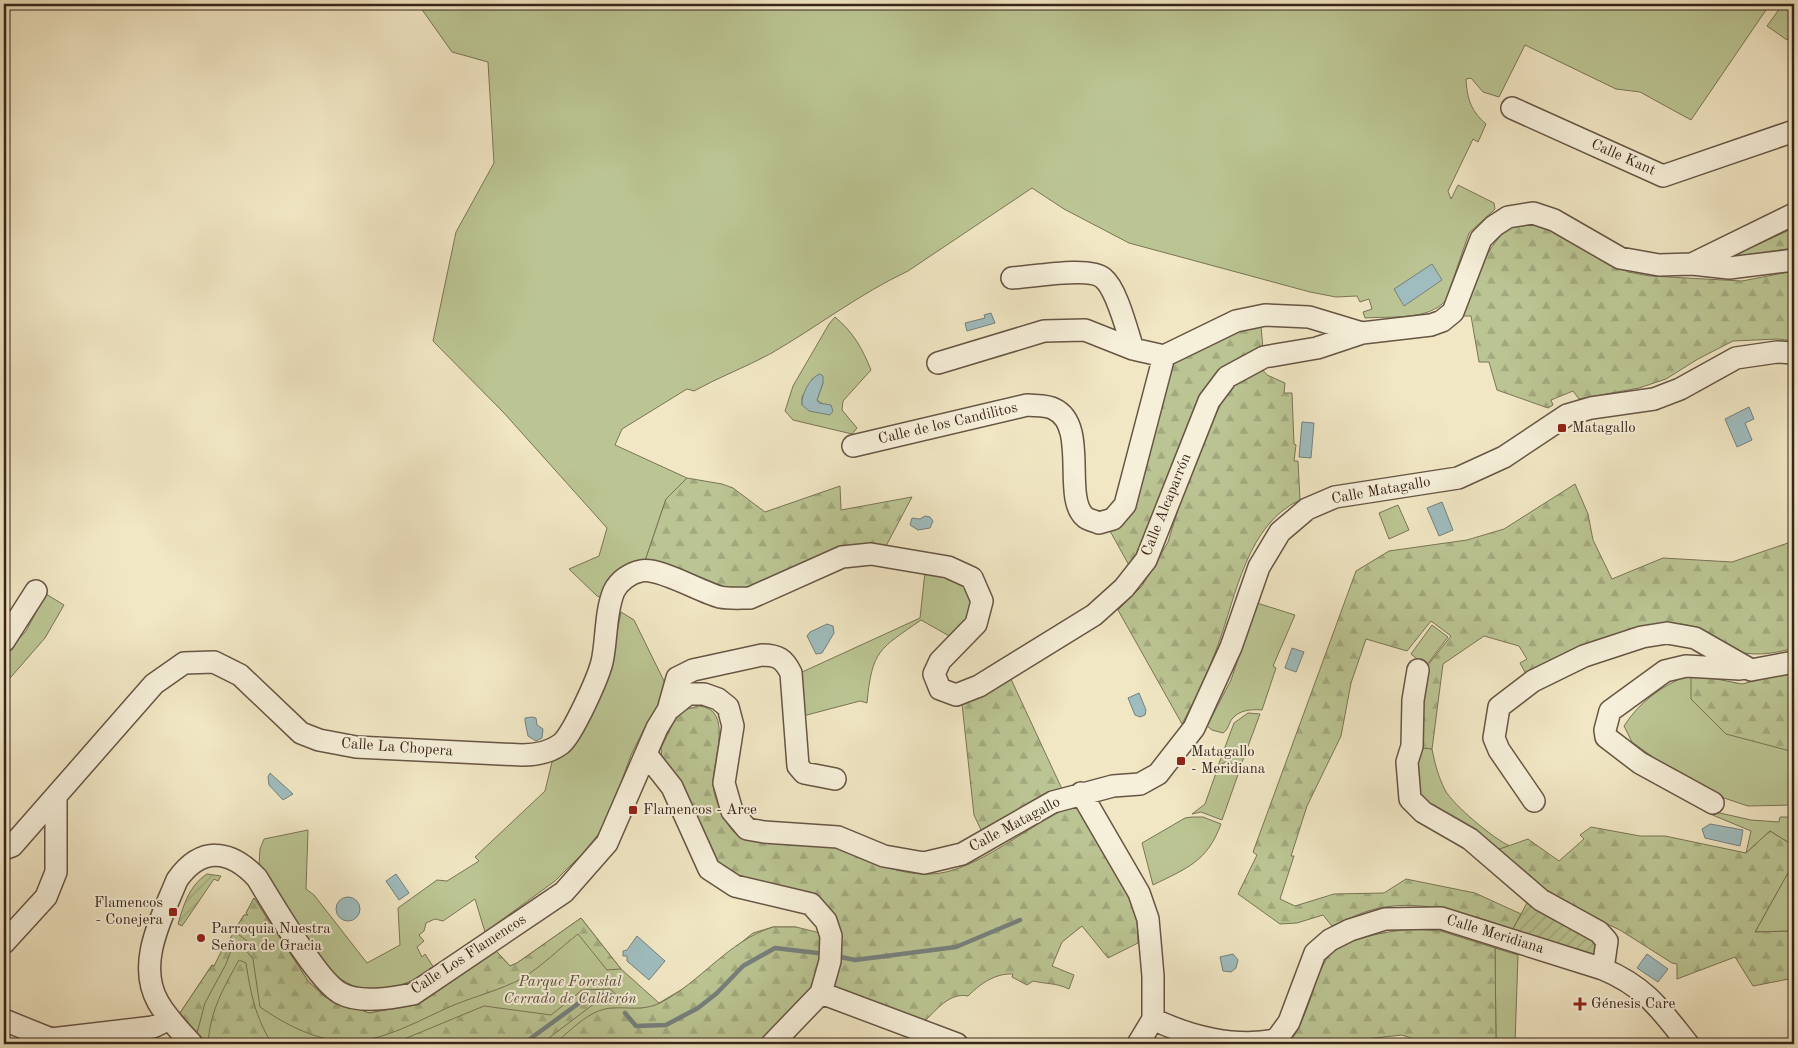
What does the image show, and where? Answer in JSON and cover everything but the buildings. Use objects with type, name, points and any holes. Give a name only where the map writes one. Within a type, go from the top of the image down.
[{"type":"street","name":"Calle Kant","points":[[1512,108],[1663,176],[1794,131]]},
{"type":"street","name":"Calle Alcaparrón","points":[[627,576],[642,570],[656,572],[720,597],[735,599],[750,598],[842,557],[870,554],[948,567],[972,578],[982,601],[976,624],[940,661],[934,674],[940,689],[956,694],[979,686],[1094,615],[1134,577],[1146,560],[1209,401],[1227,377],[1264,357],[1317,348],[1362,333],[1431,325],[1442,321],[1453,312],[1481,239],[1494,226],[1508,217],[1533,213],[1554,220],[1620,258],[1659,265],[1692,264],[1794,214]]},
{"type":"street","points":[[1692,264],[1729,268],[1794,260]]},
{"type":"street","points":[[1012,278],[1091,272],[1104,278],[1112,292],[1133,349]]},
{"type":"street","points":[[938,363],[1044,331],[1085,330],[1133,349],[1164,356],[1236,321],[1265,315],[1308,316],[1362,333]]},
{"type":"street","name":"Calle Matagallo","points":[[668,710],[688,694],[704,694],[718,699],[728,707],[733,726],[724,783],[732,811],[747,829],[764,832],[838,836],[884,856],[924,863],[962,854],[1045,806],[1081,793],[1140,784],[1158,774],[1194,728],[1231,647],[1259,567],[1280,532],[1307,509],[1345,495],[1458,478],[1504,457],[1567,415],[1591,408],[1654,399],[1680,389],[1736,358],[1776,352],[1794,353]]},
{"type":"street","name":"Calle de los Candilitos","points":[[853,446],[1027,405],[1054,408],[1065,418],[1072,433],[1077,504],[1084,517],[1099,523],[1113,519],[1125,505],[1164,356]]},
{"type":"street","name":"Calle La Chopera","points":[[4,849],[12,846],[154,684],[184,664],[214,662],[240,675],[301,733],[340,746],[522,755],[536,755],[551,750],[562,742],[593,688],[602,663],[614,592],[627,576]]},
{"type":"street","points":[[4,641],[36,592]]},
{"type":"street","points":[[1534,800],[1499,750],[1494,738],[1500,707],[1533,681],[1584,656],[1642,637],[1667,633],[1695,638],[1751,670]]},
{"type":"street","points":[[668,710],[677,678],[693,670],[762,655],[774,655],[785,660],[791,673],[798,766],[804,773],[835,779]]},
{"type":"street","points":[[1714,803],[1640,763],[1606,737],[1605,730],[1610,711],[1665,671],[1686,666],[1751,670],[1794,662]]},
{"type":"street","points":[[1418,670],[1413,700],[1412,746],[1407,762],[1410,799],[1423,812],[1470,839],[1541,900],[1599,932],[1608,941],[1603,969]]},
{"type":"street","name":"Calle Los Flamencos","points":[[192,1044],[157,1001],[150,982],[148,956],[177,880],[184,870],[200,858],[220,854],[246,867],[256,878],[324,980],[341,994],[367,999],[385,999],[412,994],[564,892],[607,843],[657,728],[668,710]]},
{"type":"street","points":[[646,754],[672,786],[709,868],[735,886],[811,904],[826,921],[831,936],[830,961],[823,989],[772,1044]]},
{"type":"street","points":[[1081,793],[1139,893],[1148,920],[1154,993],[1153,1019],[1138,1044]]},
{"type":"street","points":[[4,943],[46,897],[56,872],[56,796]]},
{"type":"street","name":"Calle Meridiana","points":[[1153,1019],[1200,1037],[1256,1044],[1276,1040],[1289,1022],[1315,952],[1330,940],[1350,930],[1385,920],[1441,918],[1603,969],[1625,978],[1651,998],[1688,1044]]},
{"type":"street","points":[[823,989],[957,1044]]},
{"type":"street","points":[[4,1005],[46,1025],[55,1026],[149,1015],[170,1019]]},
{"type":"street","points":[[4,1020],[51,1039],[152,1028],[170,1019]]},
{"type":"green space","points":[[418,4],[1770,4],[1691,120],[1640,92],[1616,89],[1525,45],[1499,97],[1483,92],[1471,78],[1466,79],[1467,93],[1473,109],[1486,124],[1478,142],[1473,139],[1448,191],[1451,199],[1458,185],[1494,203],[1495,209],[1469,233],[1446,300],[1439,307],[1419,314],[1365,318],[1363,312],[1372,309],[1369,299],[1360,302],[1357,296],[1336,297],[1310,292],[1129,243],[1064,209],[1032,188],[908,271],[855,300],[770,354],[694,391],[687,389],[622,429],[615,445],[687,478],[666,499],[645,561],[607,599],[597,596],[569,569],[599,556],[607,528],[504,413],[433,341],[456,232],[494,163],[488,62],[452,52]]},
{"type":"green space","points":[[1783,4],[1794,4],[1794,30],[1787,40],[1767,26]]},
{"type":"green space","points":[[1533,225],[1547,228],[1628,272],[1650,276],[1742,281],[1794,271],[1794,341],[1778,339],[1733,341],[1698,359],[1666,379],[1639,388],[1579,399],[1573,391],[1551,400],[1553,405],[1548,408],[1497,390],[1489,362],[1479,362],[1471,316],[1462,316],[1482,266],[1495,242],[1513,227]]},
{"type":"green space","points":[[1794,228],[1794,248],[1730,257]]},
{"type":"green space","points":[[835,317],[847,329],[861,348],[871,370],[843,401],[842,410],[857,428],[852,434],[793,420],[785,411],[793,386]],"holes":[[[813,378],[823,383],[817,400],[823,404],[802,405],[802,397]]]},
{"type":"green space","points":[[1261,326],[1263,349],[1242,356],[1229,364],[1200,395],[1145,538],[1130,567],[1110,531],[1125,522],[1135,509],[1172,366],[1176,361],[1245,329]]},
{"type":"green space","points":[[1261,368],[1267,375],[1285,383],[1284,393],[1292,393],[1294,444],[1296,445],[1294,461],[1298,461],[1300,500],[1282,511],[1267,526],[1256,544],[1238,584],[1210,665],[1182,724],[1118,610],[1142,586],[1168,542],[1189,474],[1221,403],[1234,386]]},
{"type":"green space","points":[[687,478],[722,484],[733,488],[765,512],[840,486],[841,510],[912,497],[886,546],[860,544],[822,557],[753,588],[725,587],[675,567],[645,561],[666,499]]},
{"type":"green space","points":[[1575,484],[1588,514],[1593,540],[1612,579],[1663,558],[1732,562],[1788,543],[1794,538],[1794,648],[1766,654],[1748,654],[1721,645],[1693,627],[1675,624],[1605,640],[1573,652],[1526,674],[1520,663],[1527,659],[1519,646],[1484,636],[1443,664],[1432,749],[1418,747],[1424,670],[1451,636],[1431,621],[1407,651],[1366,639],[1351,683],[1341,736],[1307,806],[1280,899],[1295,906],[1334,894],[1384,893],[1406,879],[1475,893],[1521,914],[1513,929],[1442,909],[1405,905],[1368,911],[1332,926],[1323,915],[1297,923],[1280,924],[1238,894],[1257,855],[1253,852],[1356,571],[1389,551],[1467,540],[1504,529]]},
{"type":"green space","points":[[1398,505],[1409,530],[1389,539],[1379,513]]},
{"type":"green space","points":[[925,572],[954,577],[968,587],[972,598],[967,620],[951,637],[921,620],[887,645],[875,661],[867,703],[860,701],[803,716],[800,673],[920,618]]},
{"type":"green space","points":[[46,594],[64,605],[45,638],[4,685],[4,656],[26,631]]},
{"type":"green space","points":[[1257,603],[1295,615],[1273,666],[1276,668],[1262,710],[1250,710],[1238,714],[1232,719],[1223,733],[1212,730],[1207,726],[1231,680]]},
{"type":"green space","points":[[621,612],[634,620],[665,683],[662,701],[646,725],[631,755],[613,805],[601,831],[582,854],[555,881],[485,932],[475,899],[443,921],[435,919],[426,923],[424,931],[419,935],[424,941],[417,947],[422,957],[425,954],[434,968],[399,986],[370,990],[347,982],[327,966],[310,944],[259,866],[260,849],[264,839],[308,830],[306,889],[314,895],[367,963],[400,945],[398,908],[437,880],[447,881],[479,861],[475,857],[545,791],[552,762],[560,758],[569,749],[611,664]]},
{"type":"green space","points":[[1432,625],[1448,637],[1426,666],[1411,654]]},
{"type":"green space","points":[[1794,671],[1794,752],[1726,734],[1691,699],[1691,674],[1742,684]]},
{"type":"green space","points":[[1691,674],[1790,752],[1794,752],[1794,805],[1748,806],[1718,796],[1657,760],[1632,742],[1624,726],[1630,717],[1653,695],[1671,683]]},
{"type":"green space","points":[[1010,677],[1062,789],[982,832],[974,815],[962,704]]},
{"type":"green space","points":[[699,706],[710,709],[716,716],[719,726],[713,783],[717,803],[732,830],[743,838],[766,842],[826,845],[899,871],[934,874],[957,869],[978,860],[1051,816],[1071,808],[1078,808],[1132,902],[1137,919],[1138,943],[1108,958],[1082,926],[1062,942],[1052,966],[1074,975],[1069,989],[1033,981],[1027,985],[1012,977],[1013,974],[1000,975],[978,987],[968,996],[961,995],[949,999],[938,1007],[924,1022],[833,989],[839,933],[835,915],[823,901],[745,881],[717,863],[680,780],[666,769],[662,761],[661,748],[675,719],[683,710]]},
{"type":"green space","points":[[1248,713],[1260,714],[1241,765],[1226,762],[1218,766],[1234,723]]},
{"type":"green space","points":[[1418,747],[1432,749],[1437,770],[1445,790],[1456,804],[1485,830],[1510,846],[1494,851],[1431,811],[1415,787]]},
{"type":"green space","points":[[1227,766],[1240,769],[1222,820],[1201,812],[1192,814],[1205,804],[1216,773]]},
{"type":"green space","points":[[1711,811],[1751,820],[1779,822],[1780,817],[1794,817],[1794,846],[1770,831],[1746,853],[1751,831],[1710,814]]},
{"type":"green space","points":[[1203,817],[1221,824],[1215,837],[1202,856],[1176,874],[1153,885],[1142,843],[1185,818]]},
{"type":"green space","points":[[1591,827],[1640,836],[1665,836],[1746,853],[1770,831],[1794,846],[1794,862],[1755,932],[1794,931],[1794,978],[1753,986],[1735,957],[1677,979],[1677,964],[1672,963],[1620,930],[1548,896],[1494,851],[1528,839],[1559,861],[1584,839],[1580,835]]},
{"type":"green space","points":[[1794,862],[1794,931],[1755,932]]},
{"type":"green space","points":[[207,874],[221,876],[218,881],[214,879],[182,926],[178,924],[191,890]]},
{"type":"green space","name":"Parque Forestal Cerrado de Calderón","points":[[254,898],[308,981],[325,997],[369,1013],[419,1004],[496,951],[510,966],[517,963],[581,918],[621,969],[659,1003],[686,987],[753,933],[773,927],[796,927],[763,1044],[207,1044],[180,1013],[212,965],[214,966],[244,915],[248,915],[246,913]]},
{"type":"green space","points":[[254,898],[308,981],[325,997],[369,1013],[419,1004],[496,951],[510,966],[517,963],[581,918],[621,969],[607,970],[578,934],[536,969],[513,983],[454,1005],[395,1032],[364,1040],[332,1040],[312,1035],[294,1027],[260,1007],[253,959],[244,948],[247,941],[234,931],[244,915],[248,915],[246,913]]},
{"type":"green space","points":[[1528,901],[1599,942],[1597,956],[1513,929]]},
{"type":"green space","points":[[773,927],[796,927],[820,933],[821,955],[813,986],[763,1044],[554,1044],[580,1022],[595,1013],[611,1008],[642,1008],[660,1003],[689,984],[742,942],[757,933]]},
{"type":"green space","points":[[1413,929],[1441,931],[1495,948],[1496,1040],[1499,1044],[1428,1044],[1402,1035],[1356,1040],[1353,1044],[1288,1044],[1301,1023],[1321,970],[1330,955],[1337,949],[1357,939],[1381,933]]},
{"type":"green space","points":[[225,944],[232,948],[226,964],[205,1003],[197,1033],[180,1013],[212,965],[214,966]]},
{"type":"green space","points":[[1495,948],[1518,955],[1515,1044],[1499,1044],[1496,1040]]},
{"type":"green space","points":[[239,960],[246,963],[254,1005],[261,1024],[272,1044],[210,1044],[208,1042],[215,1009]]},
{"type":"green space","points":[[610,989],[619,997],[611,1001],[599,1000],[541,1044],[392,1044],[484,1006],[551,1015],[582,990]]},
{"type":"water","points":[[1432,264],[1442,280],[1404,306],[1394,289]]},
{"type":"water","points":[[991,313],[995,323],[967,331],[965,323],[985,318],[984,315]]},
{"type":"water","points":[[820,374],[823,376],[823,383],[817,400],[819,403],[831,405],[833,411],[830,415],[809,411],[802,405],[807,387]]},
{"type":"water","points":[[1749,407],[1754,419],[1745,423],[1752,440],[1737,447],[1725,419]]},
{"type":"water","points":[[1302,422],[1314,423],[1311,458],[1299,457]]},
{"type":"water","points":[[1442,502],[1453,530],[1439,536],[1427,508]]},
{"type":"water","points":[[925,516],[930,517],[933,521],[930,528],[918,530],[910,525],[912,518],[920,519]]},
{"type":"water","points":[[827,624],[833,626],[834,633],[822,653],[816,654],[807,636],[810,632]]},
{"type":"water","points":[[1292,648],[1304,652],[1296,672],[1285,668]]},
{"type":"water","points":[[1139,693],[1146,710],[1145,715],[1140,717],[1135,715],[1128,698]]},
{"type":"water","points":[[525,718],[536,718],[537,725],[543,729],[542,738],[536,741],[528,736],[525,721]]},
{"type":"water","points":[[270,773],[293,794],[283,800],[269,785],[268,777]]},
{"type":"water","points":[[1710,824],[1743,830],[1740,846],[1705,838],[1702,829]]},
{"type":"water","points":[[396,874],[409,893],[399,900],[386,881]]},
{"type":"water","points":[[348,897],[356,901],[360,909],[356,917],[348,921],[340,917],[336,909],[340,901]]},
{"type":"water","points":[[637,936],[665,961],[649,980],[627,961],[627,956],[623,956],[623,951],[627,950]]},
{"type":"water","points":[[1233,954],[1238,960],[1236,968],[1231,972],[1223,971],[1220,957]]},
{"type":"water","points":[[1647,954],[1668,969],[1658,982],[1637,968]]},
{"type":"waterway","points":[[836,956],[855,960],[956,947],[1020,920]]},
{"type":"waterway","points":[[625,1013],[636,1026],[666,1025],[698,1008],[717,993],[743,966],[775,948],[826,954]]},
{"type":"waterway","points":[[523,1044],[586,998],[608,994],[616,998]]},
{"type":"place","name":"Matagallo","points":[[1562,428]]},
{"type":"place","name":"Matagallo - Meridiana","points":[[1181,761]]},
{"type":"place","name":"Flamencos - Arce","points":[[633,810]]},
{"type":"place","name":"Flamencos - Conejera","points":[[173,912]]},
{"type":"place","name":"Parroquia Nuestra Señora de Gracia","points":[[201,938]]},
{"type":"place","name":"Génesis Care","points":[[1580,1004]]}]
